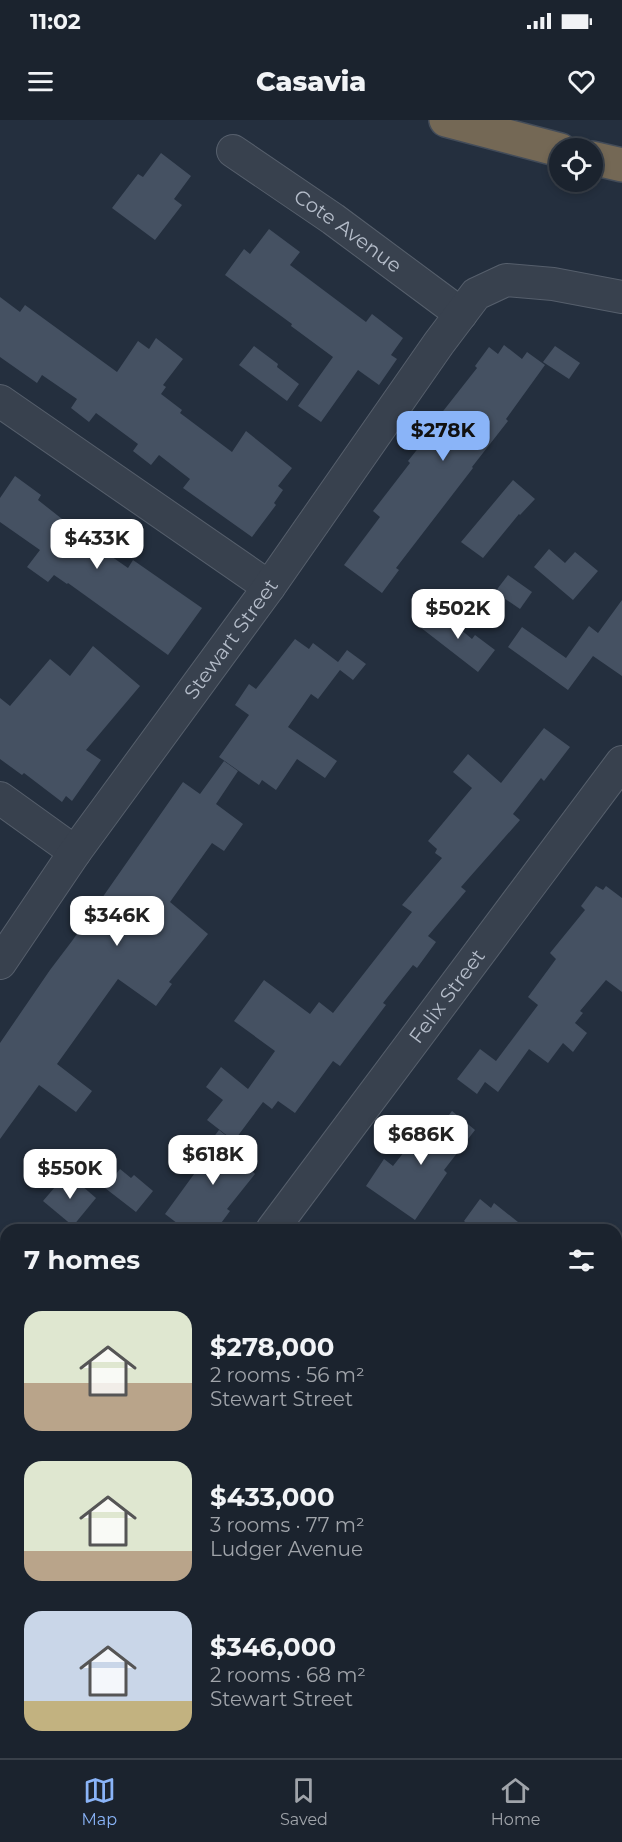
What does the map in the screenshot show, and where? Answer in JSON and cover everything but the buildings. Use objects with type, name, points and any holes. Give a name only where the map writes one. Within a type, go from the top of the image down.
[{"type":"highway","points":[[446,120],[549,147]]},
{"type":"highway","points":[[603,161],[622,165]]},
{"type":"street","name":"Cote Avenue","points":[[233,151],[333,219],[461,314]]},
{"type":"street","name":"Stewart Street","points":[[0,963],[75,852],[269,587],[476,294],[506,280],[553,284],[622,297]]},
{"type":"street","points":[[0,401],[269,587]]},
{"type":"street","name":"Felix Street","points":[[276,1224],[622,762]]},
{"type":"street","points":[[0,798],[75,852]]}]
